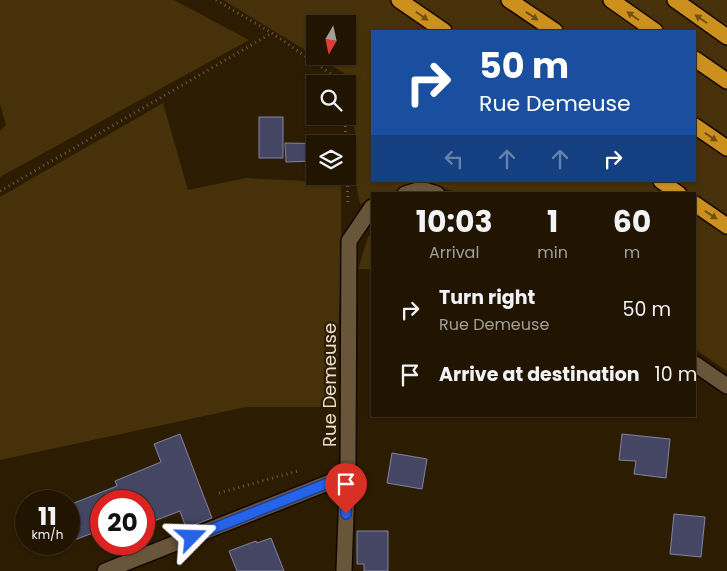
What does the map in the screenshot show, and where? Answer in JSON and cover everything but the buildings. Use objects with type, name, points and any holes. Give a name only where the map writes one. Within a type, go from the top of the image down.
[{"type":"highway","points":[[399,0],[443,30]]},
{"type":"highway","points":[[509,0],[554,30]]},
{"type":"highway","points":[[611,0],[655,30]]},
{"type":"highway","points":[[675,0],[727,37]]},
{"type":"highway","points":[[696,60],[727,81]]},
{"type":"highway","points":[[696,127],[727,148]]},
{"type":"highway","points":[[662,182],[677,192]]},
{"type":"highway","points":[[696,205],[727,226]]},
{"type":"street","points":[[411,192],[421,189],[431,192]]},
{"type":"street","name":"Rue Demeuse","points":[[344,571],[348,475],[349,241],[371,208]]},
{"type":"street","points":[[696,365],[727,386]]},
{"type":"street","points":[[105,571],[348,475]]},
{"type":"path","points":[[216,0],[272,33],[333,75]]},
{"type":"path","points":[[0,191],[272,33]]},
{"type":"path","points":[[219,493],[303,470]]},
{"type":"shaded area","points":[[0,0],[174,0],[249,40],[0,177],[0,131],[6,125],[0,103]]},
{"type":"shaded area","points":[[223,0],[727,0],[727,371],[696,350],[696,192],[458,192],[424,183],[391,192],[371,192],[371,200],[360,204],[357,190],[357,140],[354,125],[356,125],[356,75],[344,75],[330,65],[356,65],[356,15],[306,15],[306,51]]},
{"type":"shaded area","points":[[163,103],[188,190],[246,178],[306,181],[306,185],[341,186],[341,269],[335,407],[246,407],[0,460],[0,197]]},
{"type":"shaded area","points":[[371,234],[371,269],[358,269],[368,237]]},
{"type":"route","points":[[192,537],[348,475],[346,514]]}]
